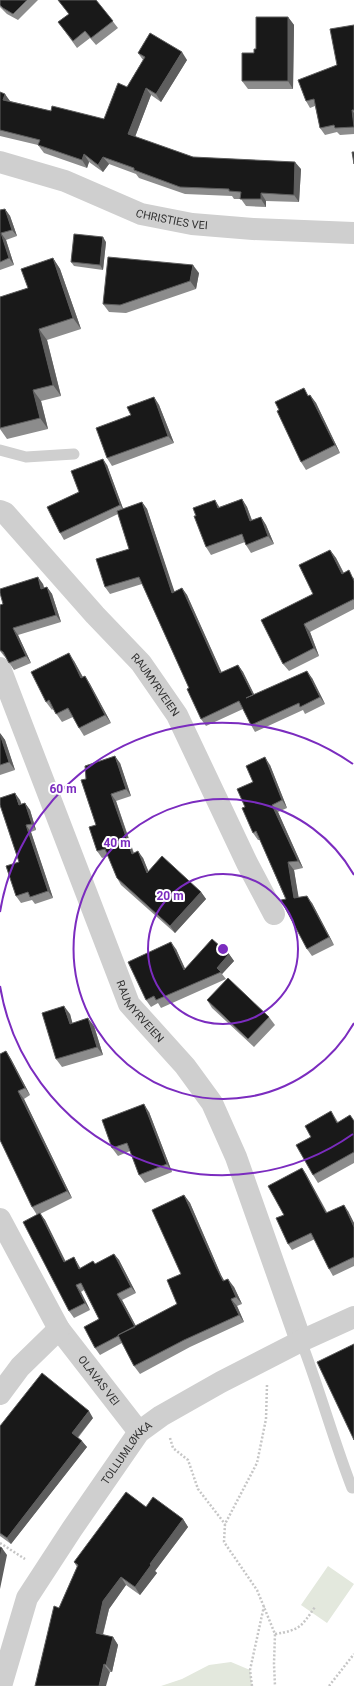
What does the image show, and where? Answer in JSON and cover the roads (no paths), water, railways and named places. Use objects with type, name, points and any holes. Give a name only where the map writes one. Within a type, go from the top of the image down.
[{"type":"street","name":"CHRISTIES VEI","points":[[0,162],[65,181],[141,214],[192,224],[253,229],[354,233]]},
{"type":"street","name":"RAUMYRVEIEN","points":[[0,511],[5,513],[94,615],[146,669],[177,715],[247,863],[274,914]]},
{"type":"street","name":"RAUMYRVEIEN","points":[[0,668],[130,1004],[185,1066],[212,1103],[236,1157],[301,1342]]},
{"type":"street","name":"OLAVAS VEI","points":[[0,1218],[59,1329],[139,1432]]},
{"type":"street","name":"TOLLUMLØKKA","points":[[1,1686],[27,1598],[72,1529],[139,1432],[161,1416],[268,1358],[354,1317]]},
{"type":"street","points":[[0,1394],[20,1367],[59,1329]]},
{"type":"lane","points":[[0,450],[26,456],[74,454]]},
{"type":"lane","points":[[301,1342],[316,1378],[338,1451],[352,1488]]}]
